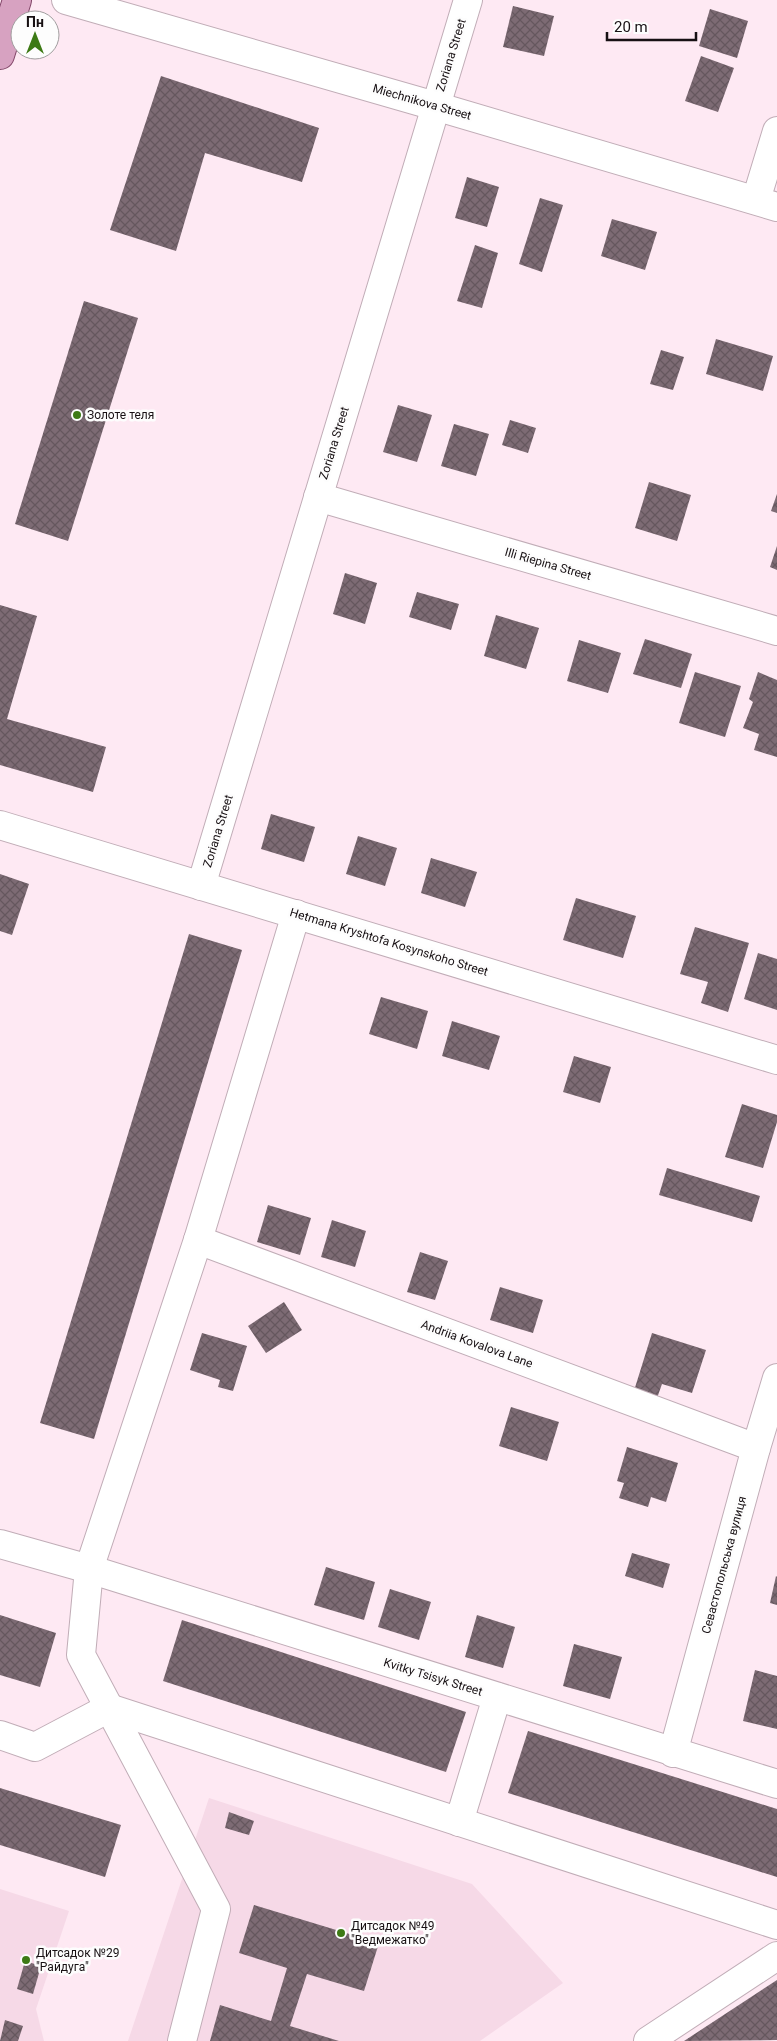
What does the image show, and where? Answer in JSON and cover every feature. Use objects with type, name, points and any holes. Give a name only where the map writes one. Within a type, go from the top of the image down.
[{"type":"main road","points":[[0,55],[18,0]]},
{"type":"street","name":"Miechnikova Street","points":[[66,0],[766,203]]},
{"type":"street","name":"Zoriana Street","points":[[201,886],[468,0]]},
{"type":"street","points":[[766,203],[777,131]]},
{"type":"street","name":"Illi Riepina Street","points":[[318,496],[777,631]]},
{"type":"street","name":"Hetmana Kryshtofa Kosynskoho Street","points":[[0,825],[777,1060]]},
{"type":"street","points":[[182,2041],[216,1909],[80,1655],[89,1569],[198,1240],[296,914]]},
{"type":"street","name":"Andriia Kovalova Lane","points":[[198,1240],[756,1448]]},
{"type":"street","name":"Севастопольська вулиця","points":[[673,1753],[756,1448],[777,1378]]},
{"type":"street","name":"Kvitky Tsisyk Street","points":[[0,1544],[89,1569],[777,1784]]},
{"type":"street","points":[[460,1822],[497,1697]]},
{"type":"street","points":[[0,1735],[35,1747],[109,1708],[777,1925]]},
{"type":"street","points":[[648,2041],[777,1956]]},
{"type":"shaded area","name":"Дитсадок №49 \"Ведмежатко\"","points":[[209,1798],[472,1884],[563,1983],[480,2041],[128,2041]]},
{"type":"shaded area","name":"Дитсадок №29 \"Райдуга\"","points":[[0,1889],[69,1911],[36,2009],[44,2041],[0,2041]]},
{"type":"building","points":[[513,6],[554,16],[544,56],[503,47]]},
{"type":"building","points":[[710,9],[748,21],[737,58],[699,46]]},
{"type":"building","points":[[701,56],[734,68],[718,112],[685,101]]},
{"type":"building","points":[[161,76],[319,128],[302,182],[205,153],[176,251],[110,230]]},
{"type":"building","points":[[467,177],[499,187],[487,227],[455,218]]},
{"type":"building","points":[[540,198],[563,205],[542,272],[519,264]]},
{"type":"building","points":[[612,219],[657,232],[645,270],[601,256]]},
{"type":"building","points":[[475,245],[498,253],[482,308],[457,301]]},
{"type":"building","points":[[84,301],[138,318],[68,541],[15,524]]},
{"type":"building","points":[[716,339],[773,356],[763,391],[706,374]]},
{"type":"building","points":[[661,350],[684,357],[673,390],[650,384]]},
{"type":"building","points":[[398,405],[432,415],[417,462],[383,452]]},
{"type":"building","points":[[510,420],[536,428],[528,453],[502,445]]},
{"type":"building","points":[[454,424],[489,434],[476,476],[441,466]]},
{"type":"building","points":[[649,482],[691,495],[677,541],[635,528]]},
{"type":"building","points":[[777,494],[777,513],[771,511]]},
{"type":"building","points":[[777,546],[777,570],[770,567]]},
{"type":"building","points":[[345,573],[377,583],[365,624],[333,614]]},
{"type":"building","points":[[417,592],[459,604],[451,630],[409,617]]},
{"type":"building","points":[[0,605],[37,616],[7,719],[106,747],[93,792],[0,765]]},
{"type":"building","points":[[496,615],[539,628],[526,669],[484,656]]},
{"type":"building","points":[[645,639],[692,654],[681,688],[633,674]]},
{"type":"building","points":[[579,640],[621,653],[608,693],[567,681]]},
{"type":"building","points":[[695,672],[741,686],[725,737],[679,723]]},
{"type":"building","points":[[758,672],[777,680],[777,757],[754,750],[759,734],[743,728],[753,702],[749,699]]},
{"type":"building","points":[[271,814],[315,827],[304,862],[261,849]]},
{"type":"building","points":[[358,836],[397,848],[385,886],[346,874]]},
{"type":"building","points":[[431,858],[477,872],[465,907],[421,893]]},
{"type":"building","points":[[0,874],[29,884],[12,935],[0,931]]},
{"type":"building","points":[[576,898],[636,916],[623,958],[563,940]]},
{"type":"building","points":[[695,927],[749,943],[728,1012],[701,1003],[708,982],[680,974]]},
{"type":"building","points":[[189,934],[242,950],[94,1439],[40,1423]]},
{"type":"building","points":[[758,953],[777,959],[777,1010],[744,999]]},
{"type":"building","points":[[381,997],[428,1011],[417,1049],[369,1034]]},
{"type":"building","points":[[452,1021],[500,1036],[489,1070],[442,1056]]},
{"type":"building","points":[[574,1056],[611,1067],[600,1103],[563,1092]]},
{"type":"building","points":[[742,1104],[777,1115],[777,1122],[763,1168],[725,1157]]},
{"type":"building","points":[[667,1168],[760,1196],[752,1222],[659,1195]]},
{"type":"building","points":[[268,1205],[311,1218],[300,1255],[257,1242]]},
{"type":"building","points":[[332,1220],[366,1231],[355,1267],[321,1257]]},
{"type":"building","points":[[420,1252],[448,1261],[435,1300],[407,1292]]},
{"type":"building","points":[[500,1287],[543,1300],[533,1333],[490,1320]]},
{"type":"building","points":[[284,1302],[302,1330],[266,1353],[248,1326]]},
{"type":"building","points":[[202,1333],[247,1346],[233,1391],[218,1387],[220,1380],[190,1370]]},
{"type":"building","points":[[652,1333],[706,1350],[692,1393],[662,1384],[656,1401],[633,1394]]},
{"type":"building","points":[[511,1407],[559,1422],[547,1461],[499,1446]]},
{"type":"building","points":[[627,1447],[678,1463],[666,1502],[651,1497],[648,1507],[619,1498],[624,1483],[617,1481]]},
{"type":"building","points":[[632,1553],[670,1564],[663,1588],[625,1576]]},
{"type":"building","points":[[326,1567],[375,1582],[364,1620],[314,1605]]},
{"type":"building","points":[[777,1577],[777,1605],[770,1603]]},
{"type":"building","points":[[390,1589],[431,1602],[419,1640],[378,1627]]},
{"type":"building","points":[[0,1615],[56,1633],[40,1687],[0,1675]]},
{"type":"building","points":[[477,1615],[515,1627],[503,1668],[465,1657]]},
{"type":"building","points":[[182,1620],[466,1712],[446,1772],[163,1681]]},
{"type":"building","points":[[574,1644],[622,1657],[610,1699],[563,1686]]},
{"type":"building","points":[[755,1670],[777,1676],[777,1729],[743,1721]]},
{"type":"building","points":[[528,1731],[777,1809],[777,1877],[508,1793]]},
{"type":"building","points":[[0,1788],[121,1825],[105,1877],[0,1845]]},
{"type":"building","points":[[229,1812],[254,1821],[249,1835],[225,1828]]},
{"type":"building","points":[[254,1905],[379,1943],[364,1991],[307,1974],[290,2026],[339,2041],[210,2041],[220,2005],[271,2021],[287,1968],[239,1953]]},
{"type":"building","points":[[25,1961],[41,1966],[33,1994],[17,1989]]},
{"type":"building","points":[[777,1980],[777,2040],[684,2041]]},
{"type":"building","points":[[5,2020],[23,2026],[18,2041],[0,2041]]},
{"type":"place","name":"Золоте теля","points":[[77,415]]},
{"type":"place","name":"Дитсадок №49 \"Ведмежатко\"","points":[[341,1933]]},
{"type":"place","name":"Дитсадок №29 \"Райдуга\"","points":[[26,1960]]}]
